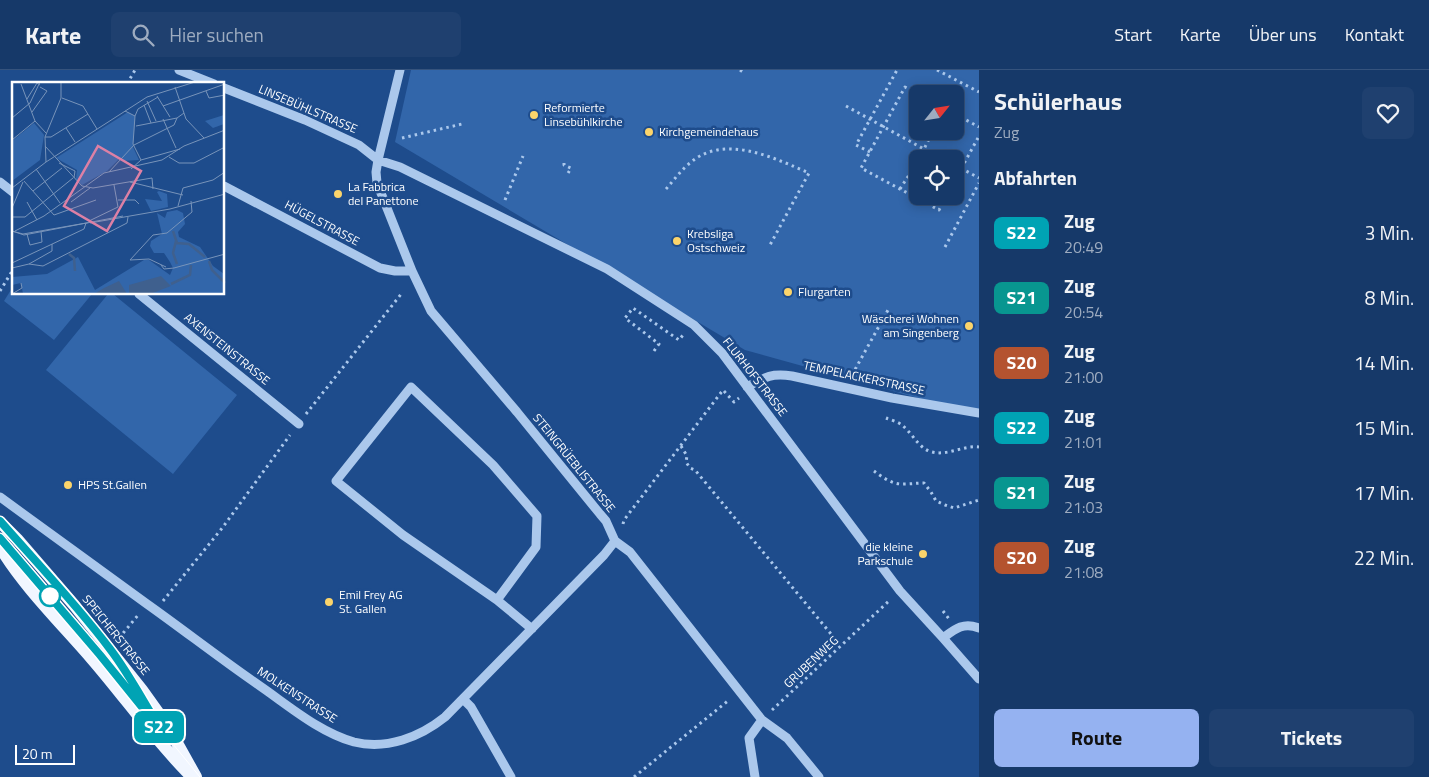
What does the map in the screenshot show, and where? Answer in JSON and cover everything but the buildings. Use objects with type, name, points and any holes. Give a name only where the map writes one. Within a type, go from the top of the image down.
[{"type":"main road","name":"SPEICHERSTRASSE","points":[[0,522],[74,605],[142,690],[167,725],[196,777]]},
{"type":"main road","points":[[0,547],[9,562],[29,586],[93,660],[172,757],[192,777]]},
{"type":"street","points":[[179,70],[209,82]]},
{"type":"street","name":"STEINGRÜEBLISTRASSE","points":[[400,70],[378,160],[377,183],[412,271],[431,311],[606,521],[616,541],[630,552],[762,720],[787,738],[819,777]]},
{"type":"street","name":"LINSEBÜHLSTRASSE","points":[[225,88],[305,120],[359,145],[378,160]]},
{"type":"street","name":"FLURHOFSTRASSE","points":[[378,160],[400,167],[607,269],[694,325],[722,353],[900,591],[979,679]]},
{"type":"street","points":[[0,182],[12,191]]},
{"type":"street","name":"HÜGELSTRASSE","points":[[225,187],[380,268],[395,271],[412,271]]},
{"type":"street","name":"AXENSTEINSTRASSE","points":[[140,295],[299,424]]},
{"type":"street","name":"TEMPELACKERSTRASSE","points":[[747,386],[764,377],[777,374],[892,398],[979,413]]},
{"type":"street","points":[[497,600],[536,547],[537,516],[493,465],[411,387],[336,481],[403,535],[497,600],[532,629]]},
{"type":"street","name":"MOLKENSTRASSE","points":[[0,497],[234,668],[305,716],[331,733],[356,742],[376,744],[395,742],[414,736],[432,727],[463,699],[616,541]]},
{"type":"street","points":[[943,638],[958,626],[979,628]]},
{"type":"street","points":[[463,699],[471,707],[511,777]]},
{"type":"street","points":[[755,777],[749,738],[762,720]]},
{"type":"path","points":[[128,82],[135,70]]},
{"type":"path","points":[[740,70],[744,72],[744,70]]},
{"type":"path","points":[[870,152],[856,145],[897,70]]},
{"type":"path","points":[[937,70],[979,92]]},
{"type":"path","points":[[909,89],[905,87],[882,126],[861,168],[909,195]]},
{"type":"path","points":[[846,106],[924,149],[928,140]]},
{"type":"path","points":[[964,119],[979,127]]},
{"type":"path","points":[[402,138],[462,124]]},
{"type":"path","points":[[964,164],[979,136]]},
{"type":"path","points":[[666,188],[690,162],[707,153],[726,149],[743,150],[774,158],[809,173],[770,245]]},
{"type":"path","points":[[505,200],[523,156]]},
{"type":"path","points":[[564,163],[564,165],[571,168],[567,176]]},
{"type":"path","points":[[964,170],[979,178]]},
{"type":"path","points":[[900,190],[909,175]]},
{"type":"path","points":[[945,247],[979,183]]},
{"type":"path","points":[[929,205],[939,210],[942,205]]},
{"type":"path","points":[[0,291],[12,271]]},
{"type":"path","points":[[360,345],[402,293]]},
{"type":"path","points":[[654,351],[659,344],[625,318],[633,308],[679,340],[683,335]]},
{"type":"path","points":[[855,368],[888,310]]},
{"type":"path","points":[[616,541],[624,520],[723,390],[734,402]]},
{"type":"path","points":[[886,418],[903,426],[921,446],[932,452],[948,452],[972,446],[979,447]]},
{"type":"path","points":[[681,446],[687,456],[686,462],[690,468],[695,470],[841,646]]},
{"type":"path","points":[[874,471],[885,479],[901,484],[924,483],[936,501],[954,508],[979,500]]},
{"type":"path","points":[[170,592],[237,508]]},
{"type":"path","name":"GRUBENWEG","points":[[762,720],[892,598]]},
{"type":"path","points":[[115,642],[147,604]]},
{"type":"path","points":[[634,777],[719,708]]},
{"type":"shaded area","points":[[411,70],[979,70],[979,415],[745,350],[395,142]]},
{"type":"shaded area","points":[[12,288],[12,295],[91,295],[54,340],[4,301]]},
{"type":"shaded area","points":[[107,295],[114,295],[237,395],[173,474],[46,370]]},
{"type":"tram line","points":[[0,521],[99,635],[121,665],[140,697]]},
{"type":"tram line","points":[[0,538],[100,655],[200,777]]},
{"type":"train","name":"S22","points":[[0,521],[46,572],[109,648],[163,733],[100,655],[0,538]]},
{"type":"place","name":"Reformierte Linsebühlkirche","points":[[534,115]]},
{"type":"place","name":"Kirchgemeindehaus","points":[[649,132]]},
{"type":"place","name":"La Fabbrica del Panettone","points":[[338,194]]},
{"type":"place","name":"Krebsliga Ostschweiz","points":[[677,241]]},
{"type":"place","name":"Flurgarten","points":[[788,292]]},
{"type":"place","name":"Wäscherei Wohnen am Singenberg","points":[[969,326]]},
{"type":"place","name":"HPS St.Gallen","points":[[68,485]]},
{"type":"place","name":"die kleine Parkschule","points":[[923,554]]},
{"type":"place","name":"Emil Frey AG St. Gallen","points":[[329,602]]}]
